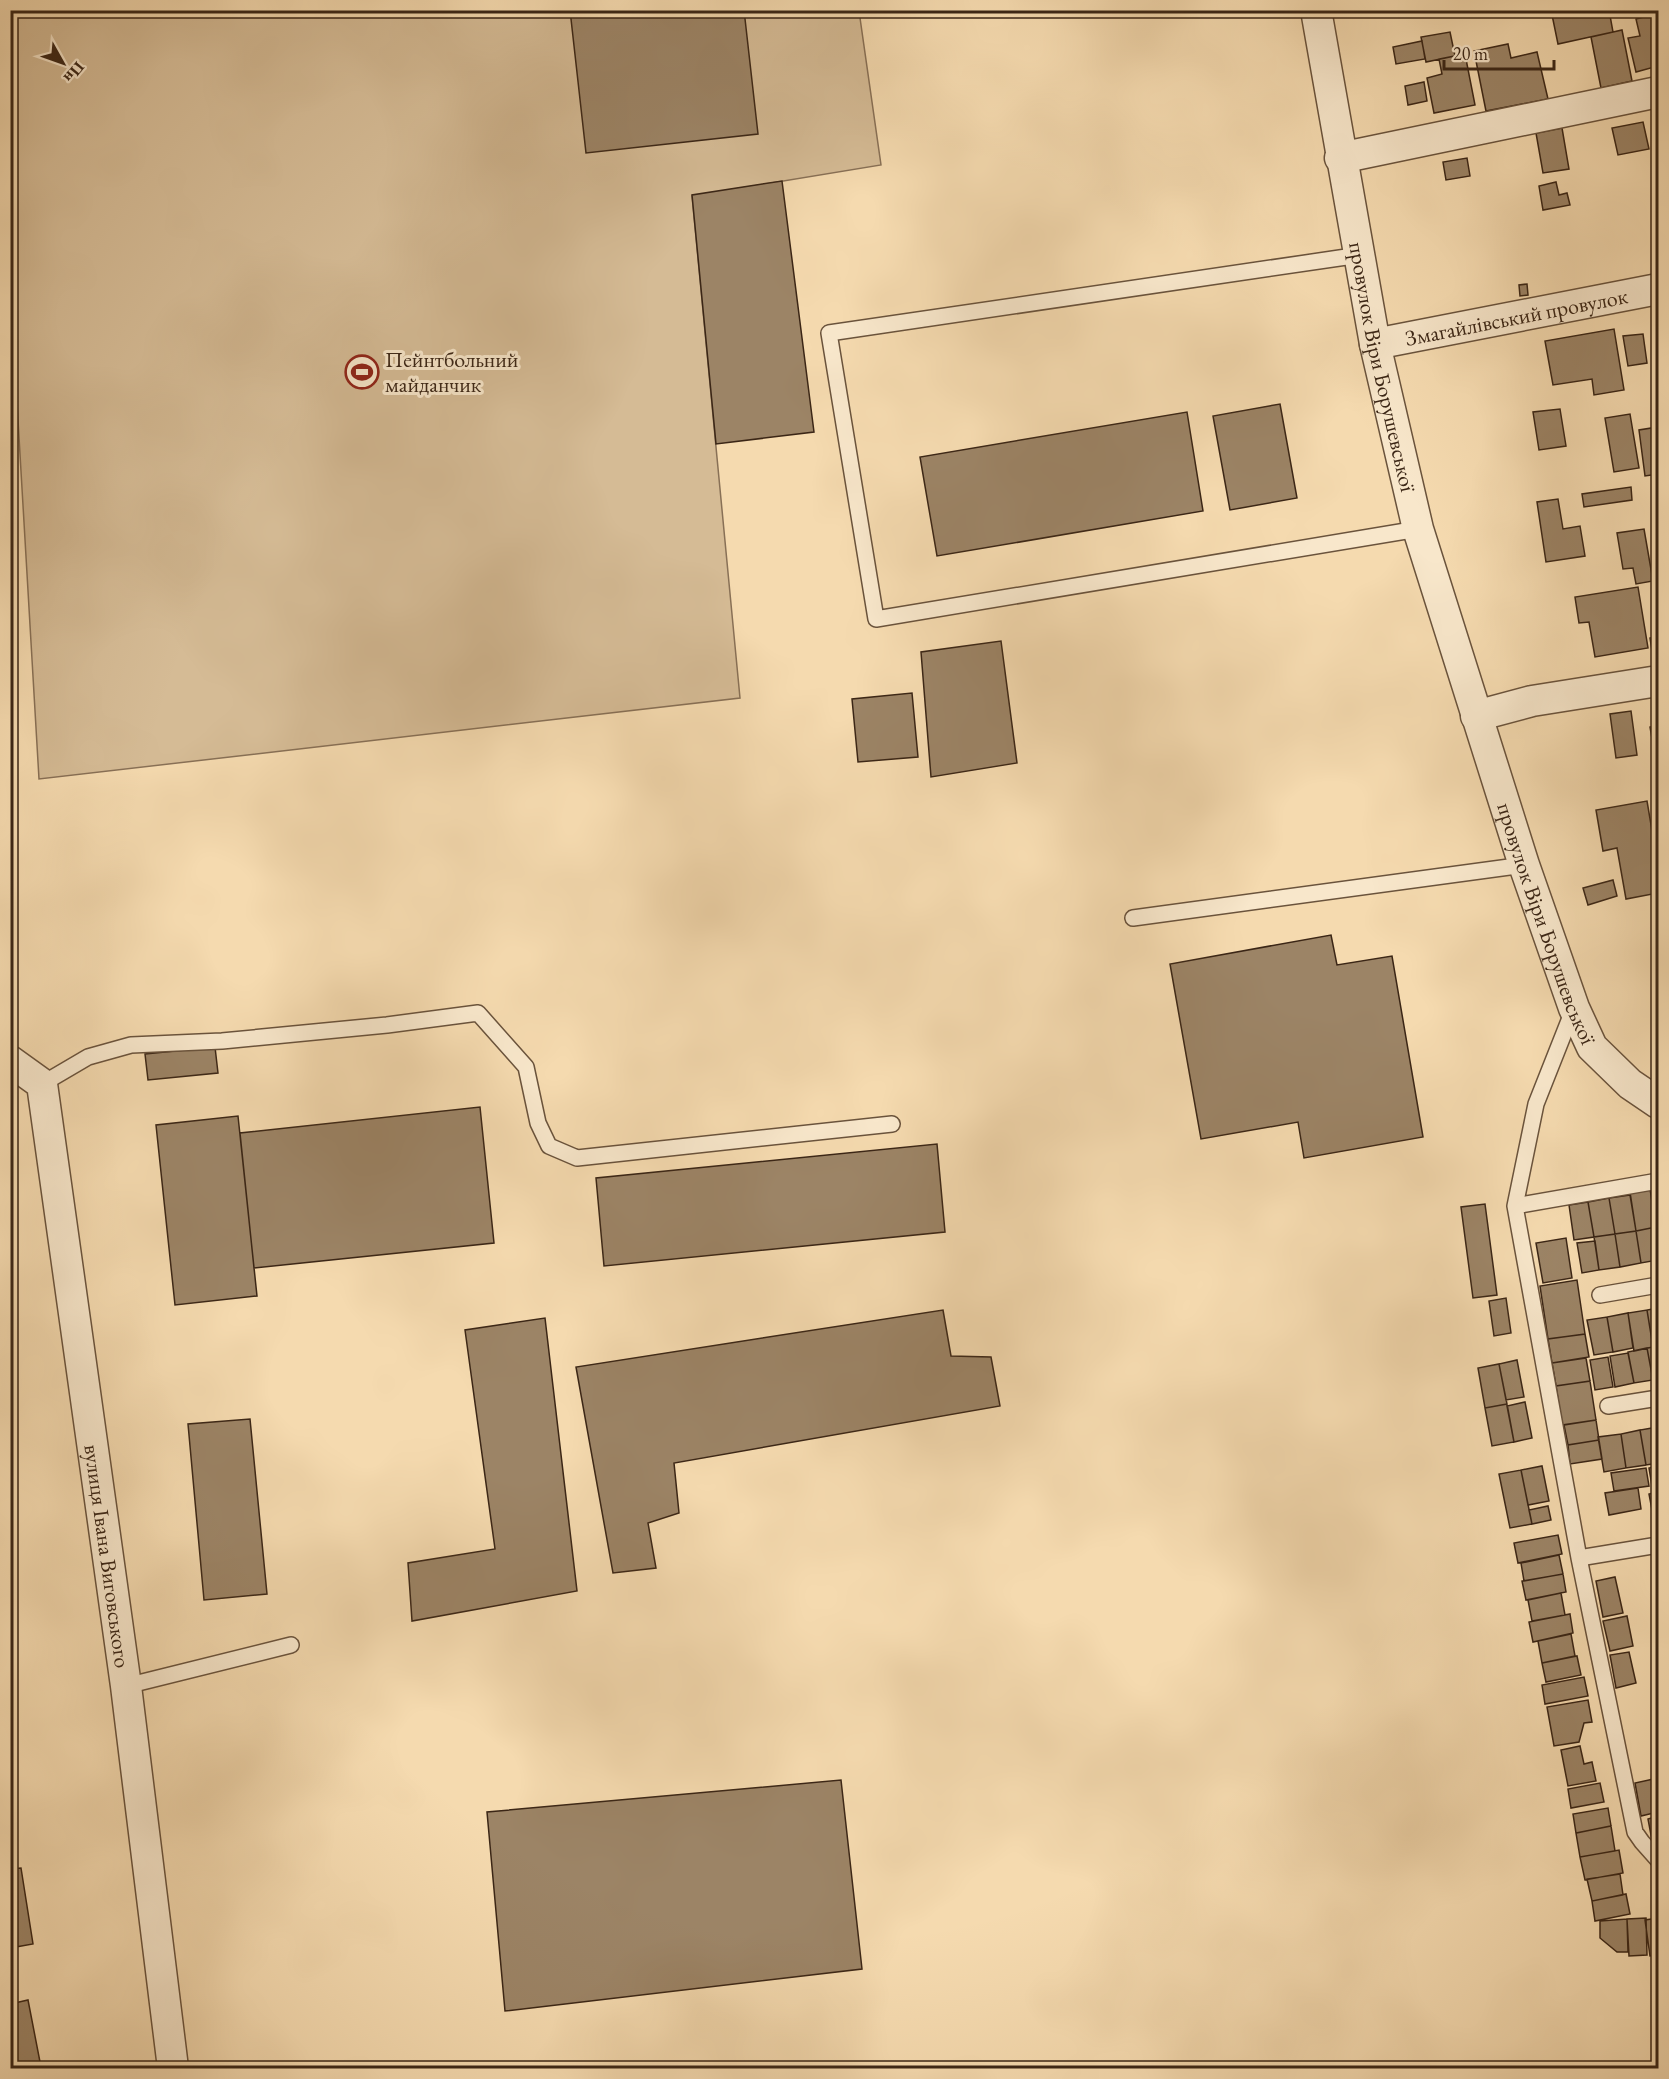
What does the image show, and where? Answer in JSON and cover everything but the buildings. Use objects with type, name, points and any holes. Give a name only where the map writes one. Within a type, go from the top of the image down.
[{"type":"street","name":"провулок Віри Борушевської","points":[[1316,10],[1374,344],[1418,529],[1476,716],[1524,865],[1574,1008],[1592,1047],[1630,1084],[1659,1103]]},
{"type":"street","points":[[1340,158],[1659,92]]},
{"type":"street","name":"Змагайлівський провулок","points":[[1374,344],[1659,290]]},
{"type":"street","points":[[1476,716],[1532,701],[1659,681]]},
{"type":"street","points":[[10,1061],[42,1084]]},
{"type":"street","name":"вулиця Івана Виговського","points":[[42,1084],[126,1686],[173,2068]]},
{"type":"lane","points":[[1360,255],[829,333],[876,619],[1418,529]]},
{"type":"lane","points":[[1133,918],[1524,865]]},
{"type":"lane","points":[[1574,1008],[1536,1104],[1515,1206],[1579,1558],[1635,1832],[1659,1860]]},
{"type":"lane","points":[[42,1084],[88,1057],[130,1045],[222,1041],[387,1025],[478,1013],[526,1067],[538,1123],[549,1146],[577,1158],[892,1124]]},
{"type":"lane","points":[[1515,1206],[1659,1181]]},
{"type":"lane","points":[[1600,1295],[1659,1285]]},
{"type":"lane","points":[[1608,1406],[1659,1398]]},
{"type":"lane","points":[[1579,1558],[1659,1545]]},
{"type":"lane","points":[[126,1686],[291,1645]]},
{"type":"shaded area","name":"Пейнтбольний майданчик","points":[[10,11],[859,11],[881,165],[692,196],[740,698],[39,779],[11,300]]},
{"type":"place","name":"Пейнтбольний майданчик","points":[[362,372]]}]
